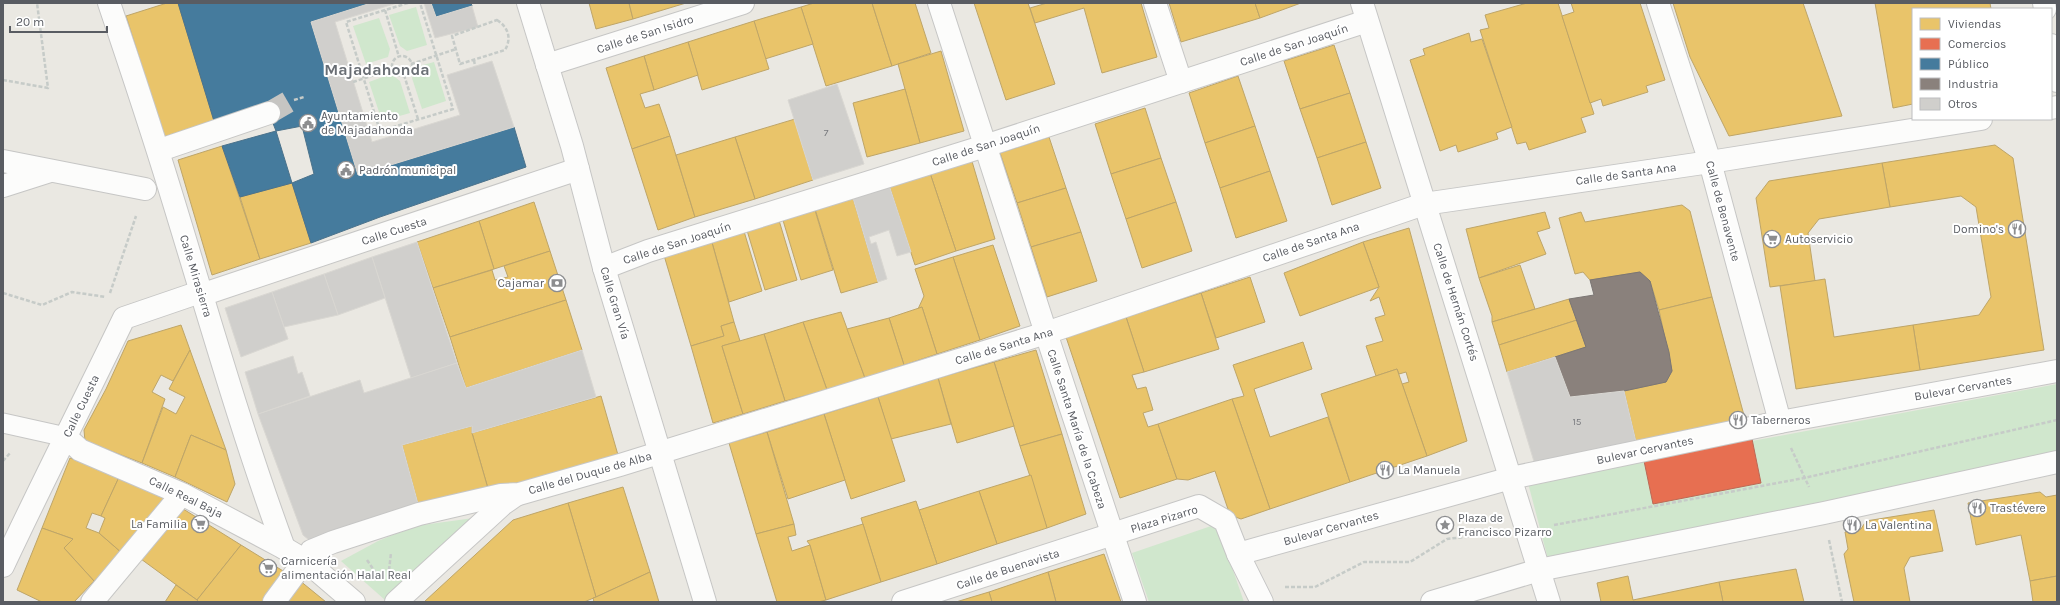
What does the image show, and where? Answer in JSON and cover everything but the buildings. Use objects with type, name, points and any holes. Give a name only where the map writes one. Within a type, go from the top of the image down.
[{"type":"street","name":"Calle Mirasierra","points":[[109,3],[205,292],[268,505],[284,548]]},
{"type":"street","name":"Calle Gran Vía","points":[[528,3],[578,169],[604,268],[705,602]]},
{"type":"street","name":"Calle de San Isidro","points":[[547,65],[743,3]]},
{"type":"street","name":"Calle Santa María de la Cabeza","points":[[939,3],[1112,535]]},
{"type":"street","points":[[1155,3],[1180,82]]},
{"type":"street","name":"Calle de Benavente","points":[[1658,3],[1710,162],[1780,422]]},
{"type":"street","name":"Calle de San Joaquín","points":[[604,268],[648,251],[985,146],[1180,82],[1365,12]]},
{"type":"street","name":"Calle de Hernán Cortés","points":[[1365,12],[1549,602]]},
{"type":"street","points":[[2052,51],[2057,81]]},
{"type":"street","points":[[163,149],[269,113]]},
{"type":"street","name":"Calle de Santa Ana","points":[[661,453],[1046,333],[1424,204],[1710,162],[1975,120]]},
{"type":"street","points":[[3,161],[145,189]]},
{"type":"street","name":"Calle Cuesta","points":[[3,566],[51,464],[66,437],[124,318],[578,169]]},
{"type":"street","points":[[3,186],[54,170]]},
{"type":"street","name":"Bulevar Cervantes","points":[[1238,554],[1511,478],[1780,422],[2057,370]]},
{"type":"street","name":"Calle Real Baja","points":[[66,437],[80,450],[182,494],[284,548],[306,561],[354,602]]},
{"type":"street","name":"Calle del Duque de Alba","points":[[312,551],[419,514],[501,495],[519,494],[661,453]]},
{"type":"street","points":[[1432,602],[1539,570],[1824,513],[2057,462]]},
{"type":"street","name":"Calle del Duque de Alba","points":[[396,602],[503,504],[519,494]]},
{"type":"street","points":[[92,602],[177,500]]},
{"type":"street","name":"Plaza Pizarro","points":[[1112,535],[1199,506],[1225,521],[1238,554],[1258,594]]},
{"type":"street","points":[[1112,535],[1135,602]]},
{"type":"street","name":"Calle de Buenavista","points":[[903,602],[1112,535]]},
{"type":"street","points":[[274,602],[294,575]]},
{"type":"lane","name":"Calle Real Baja","points":[[3,423],[66,437]]},
{"type":"path","points":[[3,80],[48,88],[37,3]]},
{"type":"path","points":[[408,3],[346,22],[380,131],[453,109],[420,3]]},
{"type":"path","points":[[384,10],[399,57]]},
{"type":"path","points":[[497,20],[502,23],[508,32],[509,41],[505,50],[460,64],[456,49],[452,36],[497,20]]},
{"type":"path","points":[[411,64],[456,49]]},
{"type":"path","points":[[399,57],[405,57],[411,64],[410,72],[404,75],[396,74],[393,69],[394,61],[399,57]]},
{"type":"path","points":[[474,60],[475,66]]},
{"type":"path","points":[[353,82],[393,69]]},
{"type":"path","points":[[404,75],[418,119]]},
{"type":"path","points":[[3,293],[42,305],[72,292],[108,297]]},
{"type":"path","points":[[1258,594],[1315,586],[1364,562],[1410,562],[1447,540],[1527,530],[1804,478],[2057,420]]},
{"type":"path","points":[[3,461],[11,452]]},
{"type":"path","points":[[350,537],[384,585]]},
{"type":"path","points":[[389,575],[391,552]]},
{"type":"green space","points":[[416,7],[427,45],[407,51],[400,46],[389,15]]},
{"type":"green space","points":[[379,18],[390,49],[388,57],[366,64],[353,26]]},
{"type":"green space","points":[[434,62],[446,101],[422,109],[412,78],[416,67]]},
{"type":"green space","points":[[391,74],[400,81],[410,113],[382,121],[369,82]]},
{"type":"green space","points":[[2057,384],[2057,457],[1548,559],[1528,483]]},
{"type":"green space","points":[[481,517],[385,600],[341,561],[378,541],[415,526]]},
{"type":"green space","points":[[1217,524],[1244,602],[1149,602],[1132,553]]},
{"type":"tunnel","points":[[269,113],[288,102]]},
{"type":"place","name":"Ayuntamiento de Majadahonda","points":[[308,123]]},
{"type":"place","name":"Padrón municipal","points":[[346,170]]},
{"type":"place","name":"Domino's","points":[[2017,229]]},
{"type":"place","name":"Autoservicio","points":[[1772,239]]},
{"type":"place","name":"Cajamar","points":[[557,283]]},
{"type":"place","name":"Taberneros","points":[[1738,420]]},
{"type":"place","name":"La Manuela","points":[[1385,470]]},
{"type":"place","name":"Trastévere","points":[[1977,508]]},
{"type":"place","name":"La Familia","points":[[200,524]]},
{"type":"place","name":"Plaza de Francisco Pizarro","points":[[1445,525]]},
{"type":"place","name":"La Valentina","points":[[1852,525]]},
{"type":"place","name":"Carnicería alimentación Halal Real","points":[[268,568]]},
{"type":"district","name":"Majadahonda","points":[[377,69]]}]
